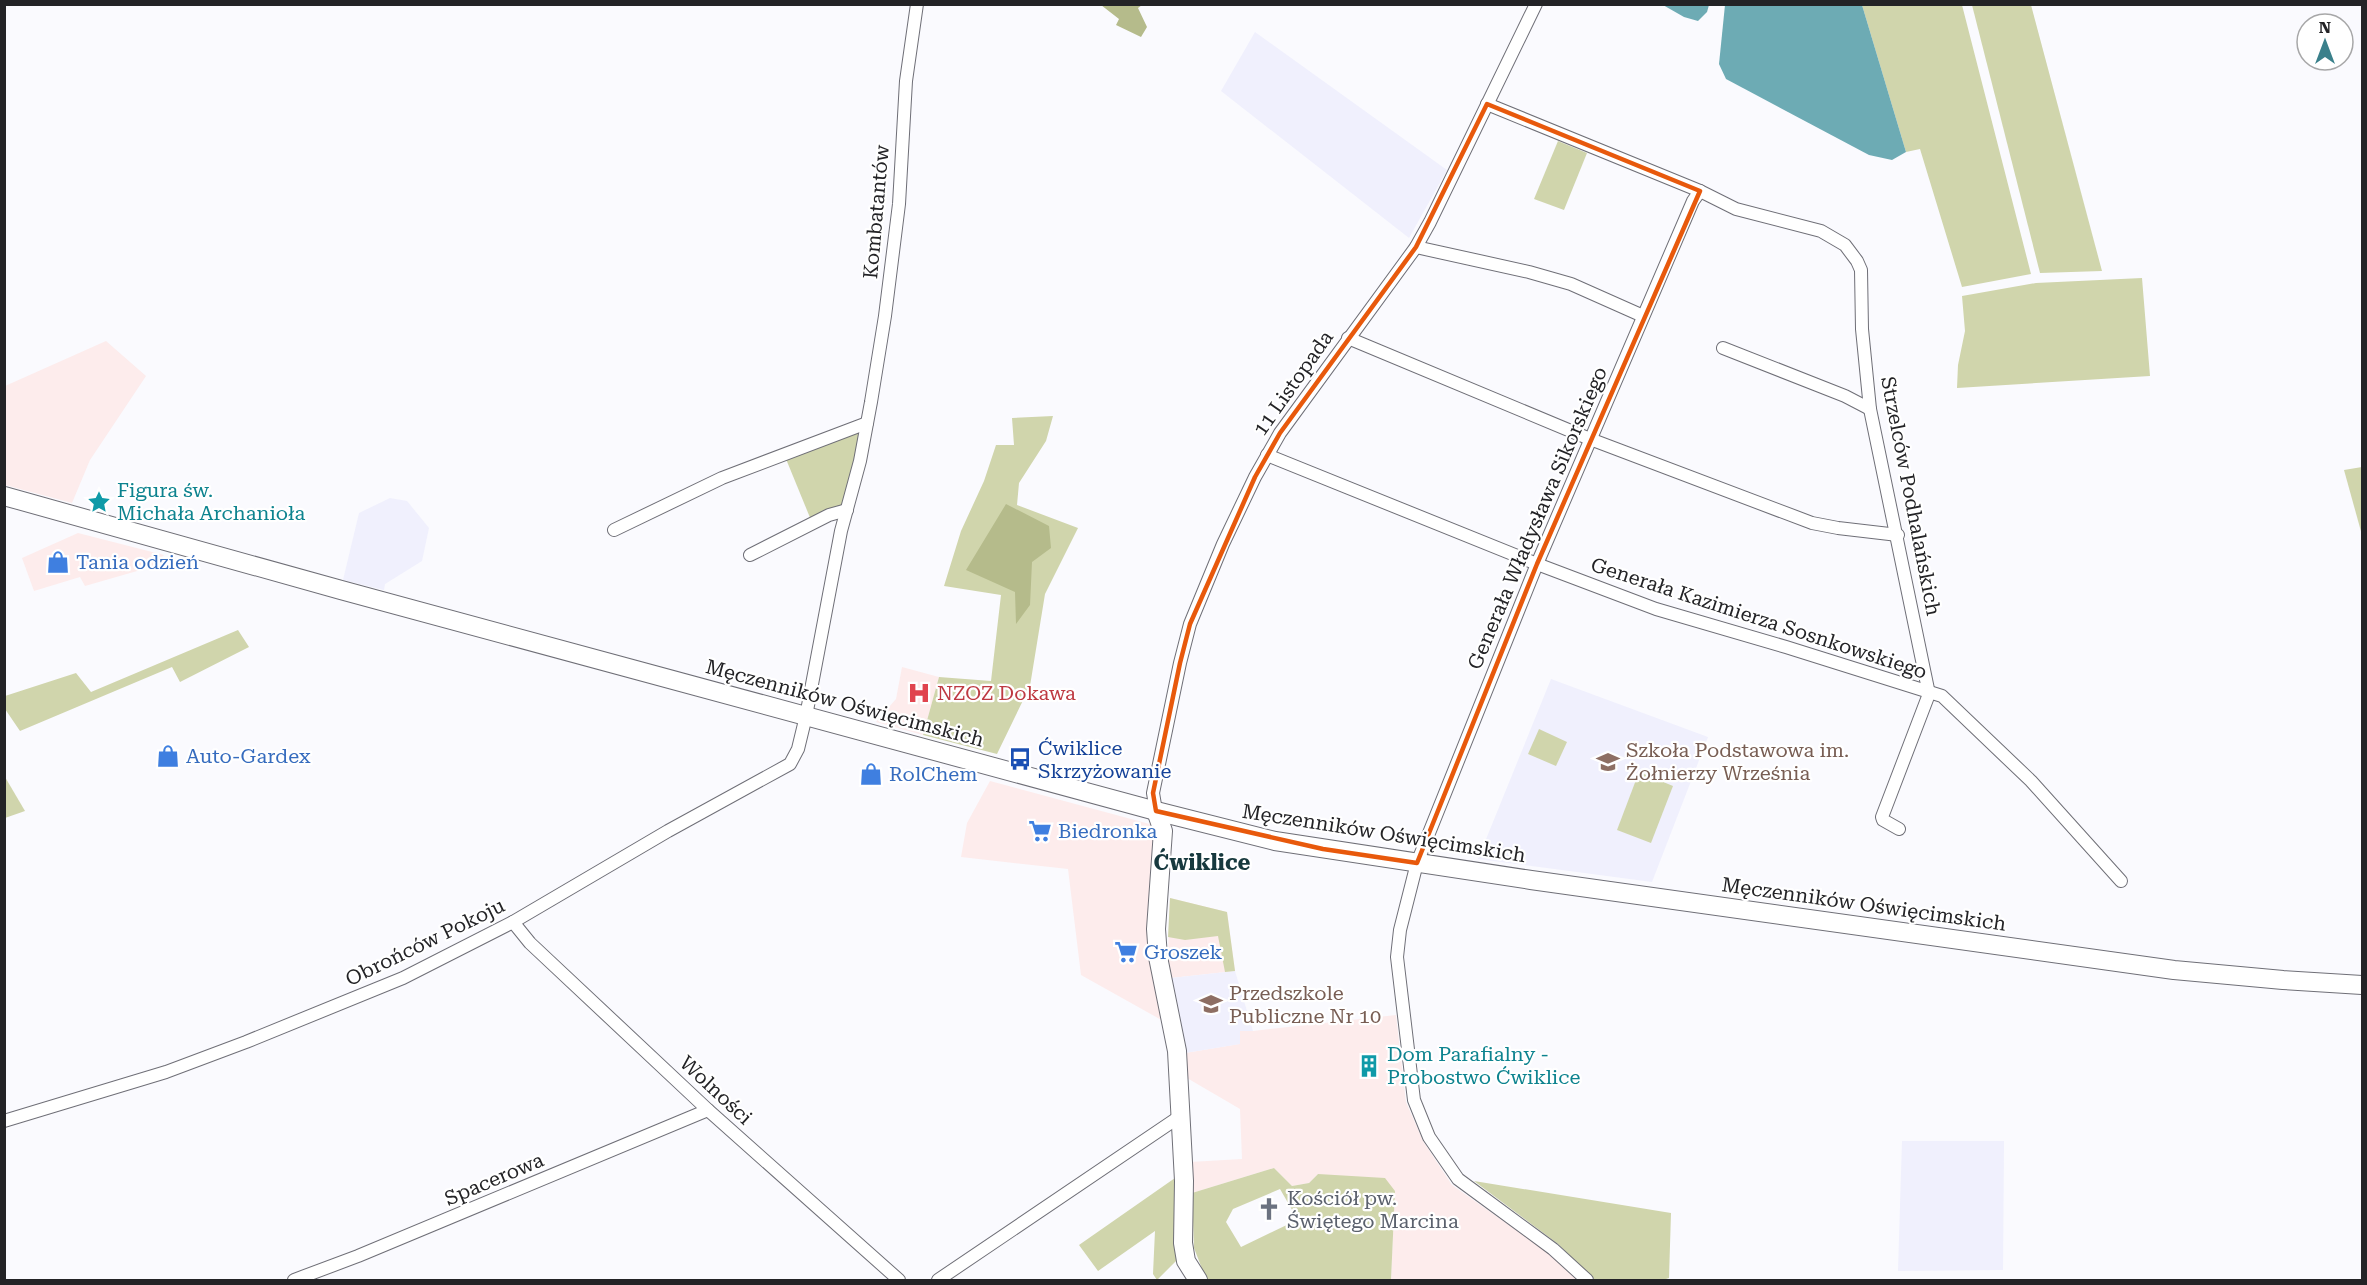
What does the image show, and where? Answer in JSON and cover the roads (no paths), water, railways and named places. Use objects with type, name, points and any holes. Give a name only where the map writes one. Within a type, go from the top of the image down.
[{"type":"main road","name":"Męczenników Oświęcimskich","points":[[4,496],[341,590],[1156,811],[1275,841],[2151,967],[2237,977],[2362,985]]},
{"type":"main road","points":[[1156,811],[1163,831],[1156,929],[1158,957],[1177,1051],[1182,1115],[1183,1243],[1186,1260],[1198,1281]]},
{"type":"street","name":"Kombatantów","points":[[806,716],[847,510],[860,461],[885,316],[899,204],[906,81],[917,4]]},
{"type":"street","name":"11 Listopada","points":[[1156,811],[1153,793],[1190,624],[1224,544],[1280,433],[1416,247],[1536,4]]},
{"type":"street","name":"Strzelców Podhalańskich","points":[[1487,104],[1700,191],[1736,209],[1821,231],[1845,245],[1851,252],[1861,270],[1862,329],[1870,409],[1898,535],[1929,694]]},
{"type":"street","name":"Generała Władysława Sikorskiego","points":[[1587,1281],[1553,1249],[1458,1179],[1429,1137],[1414,1101],[1397,957],[1400,930],[1416,863],[1537,564],[1693,201],[1700,191]]},
{"type":"street","points":[[1416,247],[1529,272],[1571,285],[1643,316]]},
{"type":"street","points":[[1348,339],[1590,439],[1812,523],[1898,535]]},
{"type":"street","points":[[1723,348],[1845,396],[1870,409]]},
{"type":"street","points":[[614,531],[722,478],[867,423]]},
{"type":"street","name":"Generała Kazimierza Sosnkowskiego","points":[[1267,455],[1537,564],[1656,609],[1786,647],[1929,694],[1882,817],[1883,820],[1899,829]]},
{"type":"street","points":[[750,555],[829,515],[847,510]]},
{"type":"street","points":[[1929,694],[1942,696],[2031,781],[2121,881]]},
{"type":"street","name":"Obrońców Pokoju","points":[[4,1121],[166,1072],[403,978],[513,922],[668,831],[786,768],[795,758],[806,716]]},
{"type":"street","name":"Wolności","points":[[513,922],[530,943],[708,1110],[899,1281]]},
{"type":"street","name":"Spacerowa","points":[[294,1281],[708,1110]]},
{"type":"street","points":[[938,1281],[1182,1115]]},
{"type":"water","points":[[1663,5],[1709,5],[1707,12],[1698,21],[1684,17]]},
{"type":"water","points":[[1725,5],[1862,5],[1906,152],[1892,160],[1869,155],[1726,79],[1719,64]]},
{"type":"place","name":"Figura św. Michała Archanioła","points":[[99,502]]},
{"type":"place","name":"Tania odzień","points":[[58,562]]},
{"type":"place","name":"NZOZ Dokawa","points":[[919,693]]},
{"type":"place","name":"Auto-Gardex","points":[[168,756]]},
{"type":"place","name":"Ćwiklice Skrzyżowanie","points":[[1020,759]]},
{"type":"place","name":"Szkoła Podstawowa im. Żołnierzy Września","points":[[1608,762]]},
{"type":"place","name":"RolChem","points":[[871,774]]},
{"type":"place","name":"Biedronka","points":[[1040,831]]},
{"type":"place","name":"Groszek","points":[[1126,952]]},
{"type":"place","name":"Przedszkole Publiczne Nr 10","points":[[1211,1004]]},
{"type":"place","name":"Dom Parafialny - Probostwo Ćwiklice","points":[[1369,1066]]},
{"type":"place","name":"Kościół pw. Świętego Marcina","points":[[1269,1209]]},
{"type":"district","name":"Ćwiklice","points":[[1202,862]]}]
